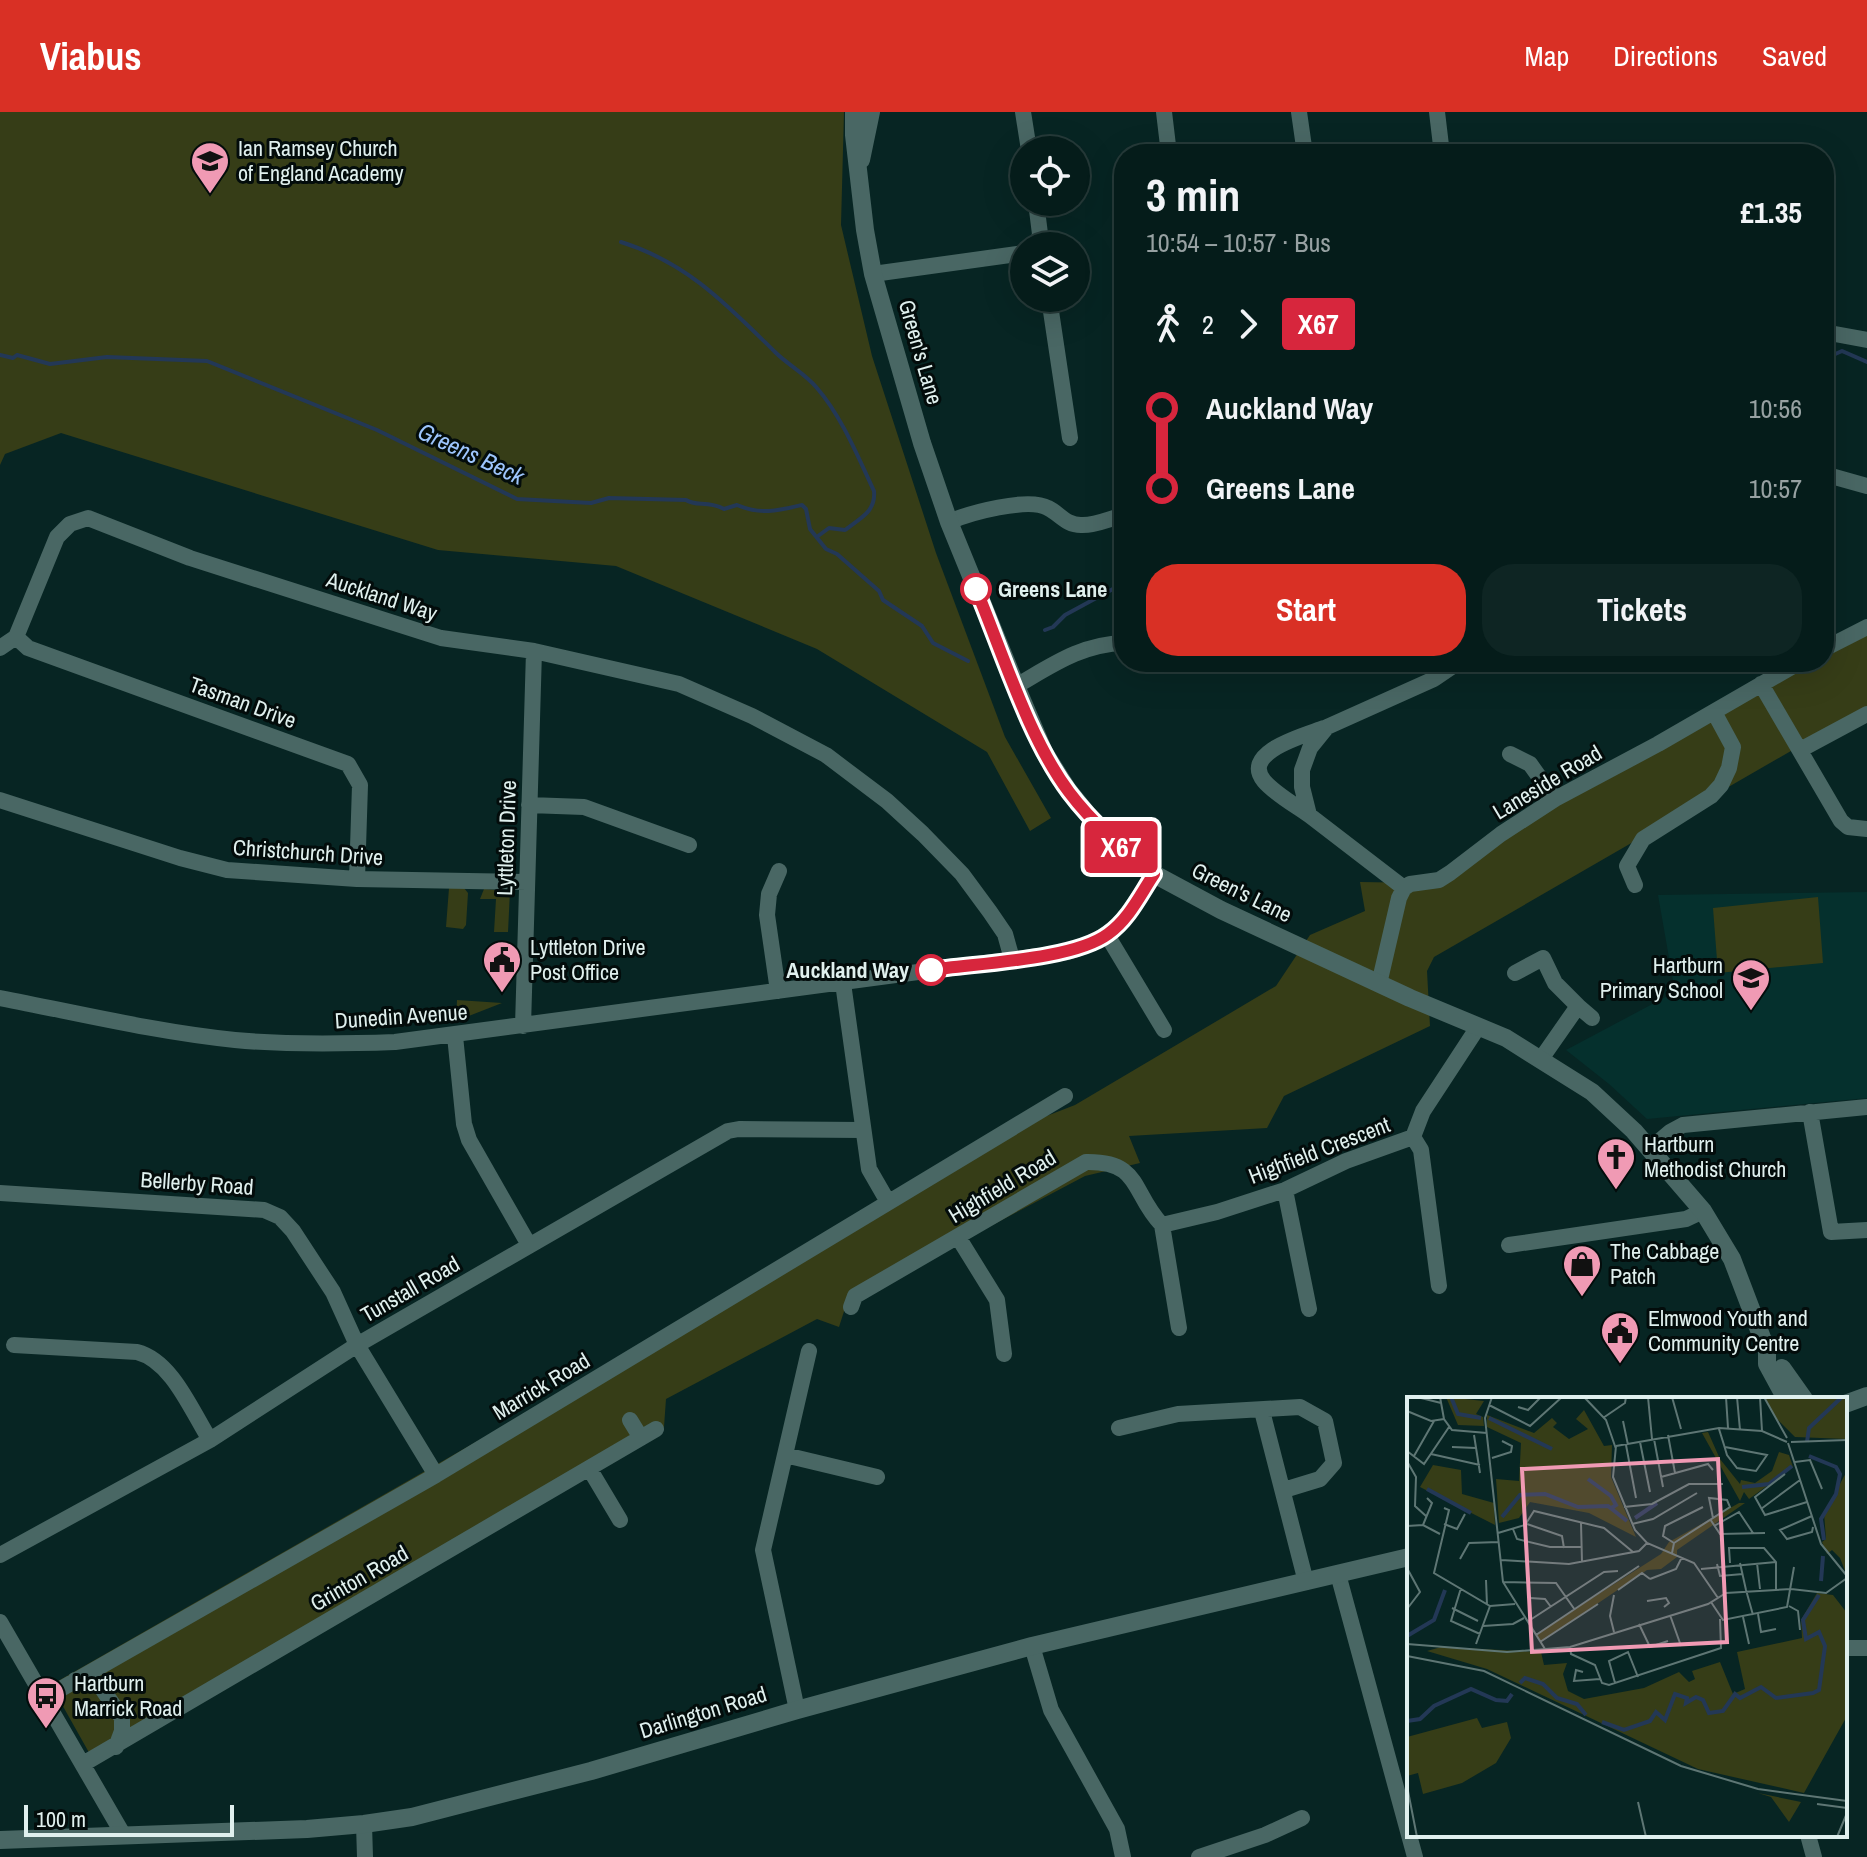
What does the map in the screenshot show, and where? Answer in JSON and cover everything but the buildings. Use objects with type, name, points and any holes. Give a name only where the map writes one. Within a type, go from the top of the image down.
[{"type":"street","name":"Green's Lane","points":[[854,112],[865,230],[873,274],[922,443],[949,522],[1016,686],[1044,752],[1068,790],[1093,821],[1154,874],[1221,910],[1379,984],[1506,1038],[1592,1092],[1650,1149],[1703,1211],[1732,1259],[1767,1351],[1767,1364],[1785,1397]]},
{"type":"street","name":"Green's Lane","points":[[859,171],[871,112]]},
{"type":"street","points":[[1023,112],[1027,136]]},
{"type":"street","points":[[1164,112],[1168,144]]},
{"type":"street","points":[[1299,112],[1304,144]]},
{"type":"street","points":[[1437,112],[1441,144]]},
{"type":"street","points":[[873,274],[1010,255]]},
{"type":"street","points":[[1051,312],[1070,438]]},
{"type":"street","points":[[1834,334],[1867,340]]},
{"type":"street","points":[[1834,477],[1867,486]]},
{"type":"street","points":[[949,522],[977,513],[1028,504],[1049,508],[1068,523],[1083,526],[1114,518]]},
{"type":"street","name":"Auckland Way","points":[[16,637],[57,537],[70,524],[88,518],[190,558],[441,638],[534,651],[679,684],[752,716],[826,755],[887,801],[962,874],[1005,934],[1012,959]]},
{"type":"street","points":[[1834,644],[1867,627]]},
{"type":"street","points":[[0,648],[16,637]]},
{"type":"street","name":"Tasman Drive","points":[[16,637],[28,648],[348,764],[360,785],[357,879]]},
{"type":"street","points":[[1016,686],[1073,652],[1114,644]]},
{"type":"street","name":"Lyttleton Drive","points":[[523,1026],[534,651]]},
{"type":"street","points":[[1379,984],[1404,888],[1262,780],[1259,769],[1261,758],[1270,750],[1444,672]]},
{"type":"street","name":"Laneside Road","points":[[1404,888],[1410,884],[1439,880],[1555,799],[1714,712],[1780,672]]},
{"type":"street","points":[[1761,684],[1841,821],[1848,827],[1867,829]]},
{"type":"street","points":[[1635,885],[1619,864],[1643,839],[1711,796],[1721,785],[1729,768],[1733,747],[1714,712]]},
{"type":"street","points":[[1800,750],[1867,714]]},
{"type":"street","points":[[1309,815],[1302,787],[1302,770],[1310,748],[1327,727]]},
{"type":"street","points":[[1510,754],[1530,764],[1555,799]]},
{"type":"street","name":"Christchurch Drive","points":[[0,800],[227,870],[357,879],[527,882]]},
{"type":"street","points":[[529,805],[584,807],[689,845]]},
{"type":"street","points":[[778,991],[767,915],[769,894],[779,871]]},
{"type":"street","name":"Dunedin Avenue","points":[[0,998],[173,1032],[236,1040],[319,1044],[395,1042],[455,1036],[1068,952],[1107,935],[1130,912],[1154,874]]},
{"type":"street","points":[[1107,935],[1164,1030]]},
{"type":"street","points":[[1515,973],[1543,958],[1555,983],[1592,1018]]},
{"type":"street","points":[[843,983],[869,1169],[888,1202]]},
{"type":"street","points":[[1541,1059],[1578,1006]]},
{"type":"street","name":"Highfield Crescent","points":[[1162,1225],[1217,1212],[1285,1190],[1346,1161],[1413,1137],[1423,1111],[1478,1027]]},
{"type":"street","points":[[455,1036],[464,1124],[469,1140],[529,1245]]},
{"type":"street","name":"Marrick Road","points":[[45,1698],[436,1475],[888,1202],[1060,1102]]},
{"type":"street","points":[[1650,1149],[1683,1125],[1867,1107]]},
{"type":"street","points":[[1810,1112],[1831,1232],[1867,1230]]},
{"type":"street","name":"Tunstall Road","points":[[0,1555],[210,1440],[357,1345],[728,1131],[862,1130]]},
{"type":"street","points":[[1413,1137],[1421,1150],[1439,1286]]},
{"type":"street","name":"Highfield Road","points":[[851,1307],[855,1296],[1086,1162],[1110,1162],[1131,1175],[1153,1216],[1162,1225]]},
{"type":"street","points":[[1285,1190],[1309,1309]]},
{"type":"street","name":"Bellerby Road","points":[[0,1193],[264,1210],[280,1217],[293,1231],[333,1292],[357,1345],[436,1475]]},
{"type":"street","points":[[1509,1245],[1686,1219],[1703,1211]]},
{"type":"street","points":[[1162,1225],[1179,1328]]},
{"type":"street","points":[[958,1237],[997,1300],[1004,1354]]},
{"type":"street","points":[[14,1345],[137,1352],[152,1356],[165,1367],[210,1440]]},
{"type":"street","points":[[797,1710],[763,1550],[809,1351]]},
{"type":"street","name":"Green's Lane","points":[[1767,1351],[1803,1397]]},
{"type":"street","points":[[1847,1403],[1867,1396]]},
{"type":"street","points":[[1119,1428],[1178,1414],[1300,1407],[1325,1421],[1334,1463],[1320,1479],[1284,1490]]},
{"type":"street","points":[[1262,1411],[1306,1582]]},
{"type":"street","points":[[630,1420],[641,1438]]},
{"type":"street","name":"Grinton Road","points":[[83,1764],[656,1429]]},
{"type":"street","points":[[785,1455],[877,1477]]},
{"type":"street","points":[[589,1468],[620,1520]]},
{"type":"street","name":"Darlington Road","points":[[0,1840],[307,1829],[412,1817],[591,1771],[797,1710],[1032,1646],[1407,1557]]},
{"type":"street","points":[[1338,1574],[1407,1828]]},
{"type":"street","points":[[0,1622],[124,1836]]},
{"type":"street","points":[[1032,1646],[1051,1710],[1117,1829],[1123,1857]]},
{"type":"street","points":[[75,1680],[89,1681],[101,1687],[122,1718],[122,1731],[116,1747]]},
{"type":"street","points":[[1199,1857],[1265,1835],[1302,1818]]},
{"type":"street","points":[[364,1824],[365,1857]]},
{"type":"street","points":[[1410,1837],[1415,1857]]},
{"type":"street","points":[[1809,1837],[1814,1857]]},
{"type":"shaded area","points":[[0,112],[844,112],[841,225],[872,356],[936,553],[1005,737],[1051,818],[1030,831],[987,752],[817,649],[616,566],[438,550],[61,433],[5,454],[0,465]]},
{"type":"shaded area","points":[[1867,633],[1867,707],[1434,957],[1427,971],[1430,1026],[1284,1096],[1267,1128],[1129,1136],[1140,1163],[1085,1176],[847,1302],[839,1327],[817,1319],[666,1399],[664,1427],[96,1765],[51,1685],[1044,1117],[1075,1105],[1276,986],[1310,935],[1365,911],[1360,882],[1425,883],[1558,798],[1793,672],[1834,672],[1834,651]]},
{"type":"shaded area","points":[[449,888],[464,888],[468,893],[466,925],[463,929],[446,927]]},
{"type":"shaded area","points":[[484,889],[510,891],[508,932],[494,932],[496,899],[480,899]]},
{"type":"shaded area","name":"Hartburn Primary School","points":[[1867,892],[1867,1098],[1647,1119],[1566,1050],[1675,992],[1658,895]]},
{"type":"shaded area","points":[[1818,897],[1823,963],[1718,973],[1713,908]]},
{"type":"shaded area","points":[[457,1000],[502,1003],[456,1021]]},
{"type":"waterway","points":[[621,242],[667,261],[705,287],[780,357],[813,383],[826,399],[849,438],[874,491],[874,498],[866,514],[845,530],[829,528],[818,536]]},
{"type":"waterway","name":"Greens Beck","points":[[1834,355],[1842,351],[1867,362]]},
{"type":"waterway","name":"Greens Beck","points":[[0,355],[13,358],[17,355],[50,364],[107,357],[207,361],[377,430],[517,499],[591,503],[609,498],[686,500],[724,509],[737,505],[762,511],[802,505],[806,509],[810,529],[826,549],[837,554],[879,591],[883,600],[922,626],[933,643],[968,661]]},
{"type":"waterway","name":"Greens Beck","points":[[1045,630],[1065,615],[1114,588]]},
{"type":"bus line","name":"X67","points":[[931,970],[1068,952],[1092,944],[1107,935],[1130,912],[1154,874],[1093,821],[1068,790],[1044,752],[976,589]]},
{"type":"place","name":"Ian Ramsey Church of England Academy","points":[[210,195]]},
{"type":"place","name":"Greens Lane","points":[[976,589]]},
{"type":"place","name":"Auckland Way","points":[[931,970]]},
{"type":"place","name":"Lyttleton Drive Post Office","points":[[502,994]]},
{"type":"place","name":"Hartburn Primary School","points":[[1751,1012]]},
{"type":"place","name":"Hartburn Methodist Church","points":[[1616,1191]]},
{"type":"place","name":"The Cabbage Patch","points":[[1582,1298]]},
{"type":"place","name":"Elmwood Youth and Community Centre","points":[[1620,1365]]},
{"type":"place","name":"Hartburn Marrick Road","points":[[46,1730]]}]
